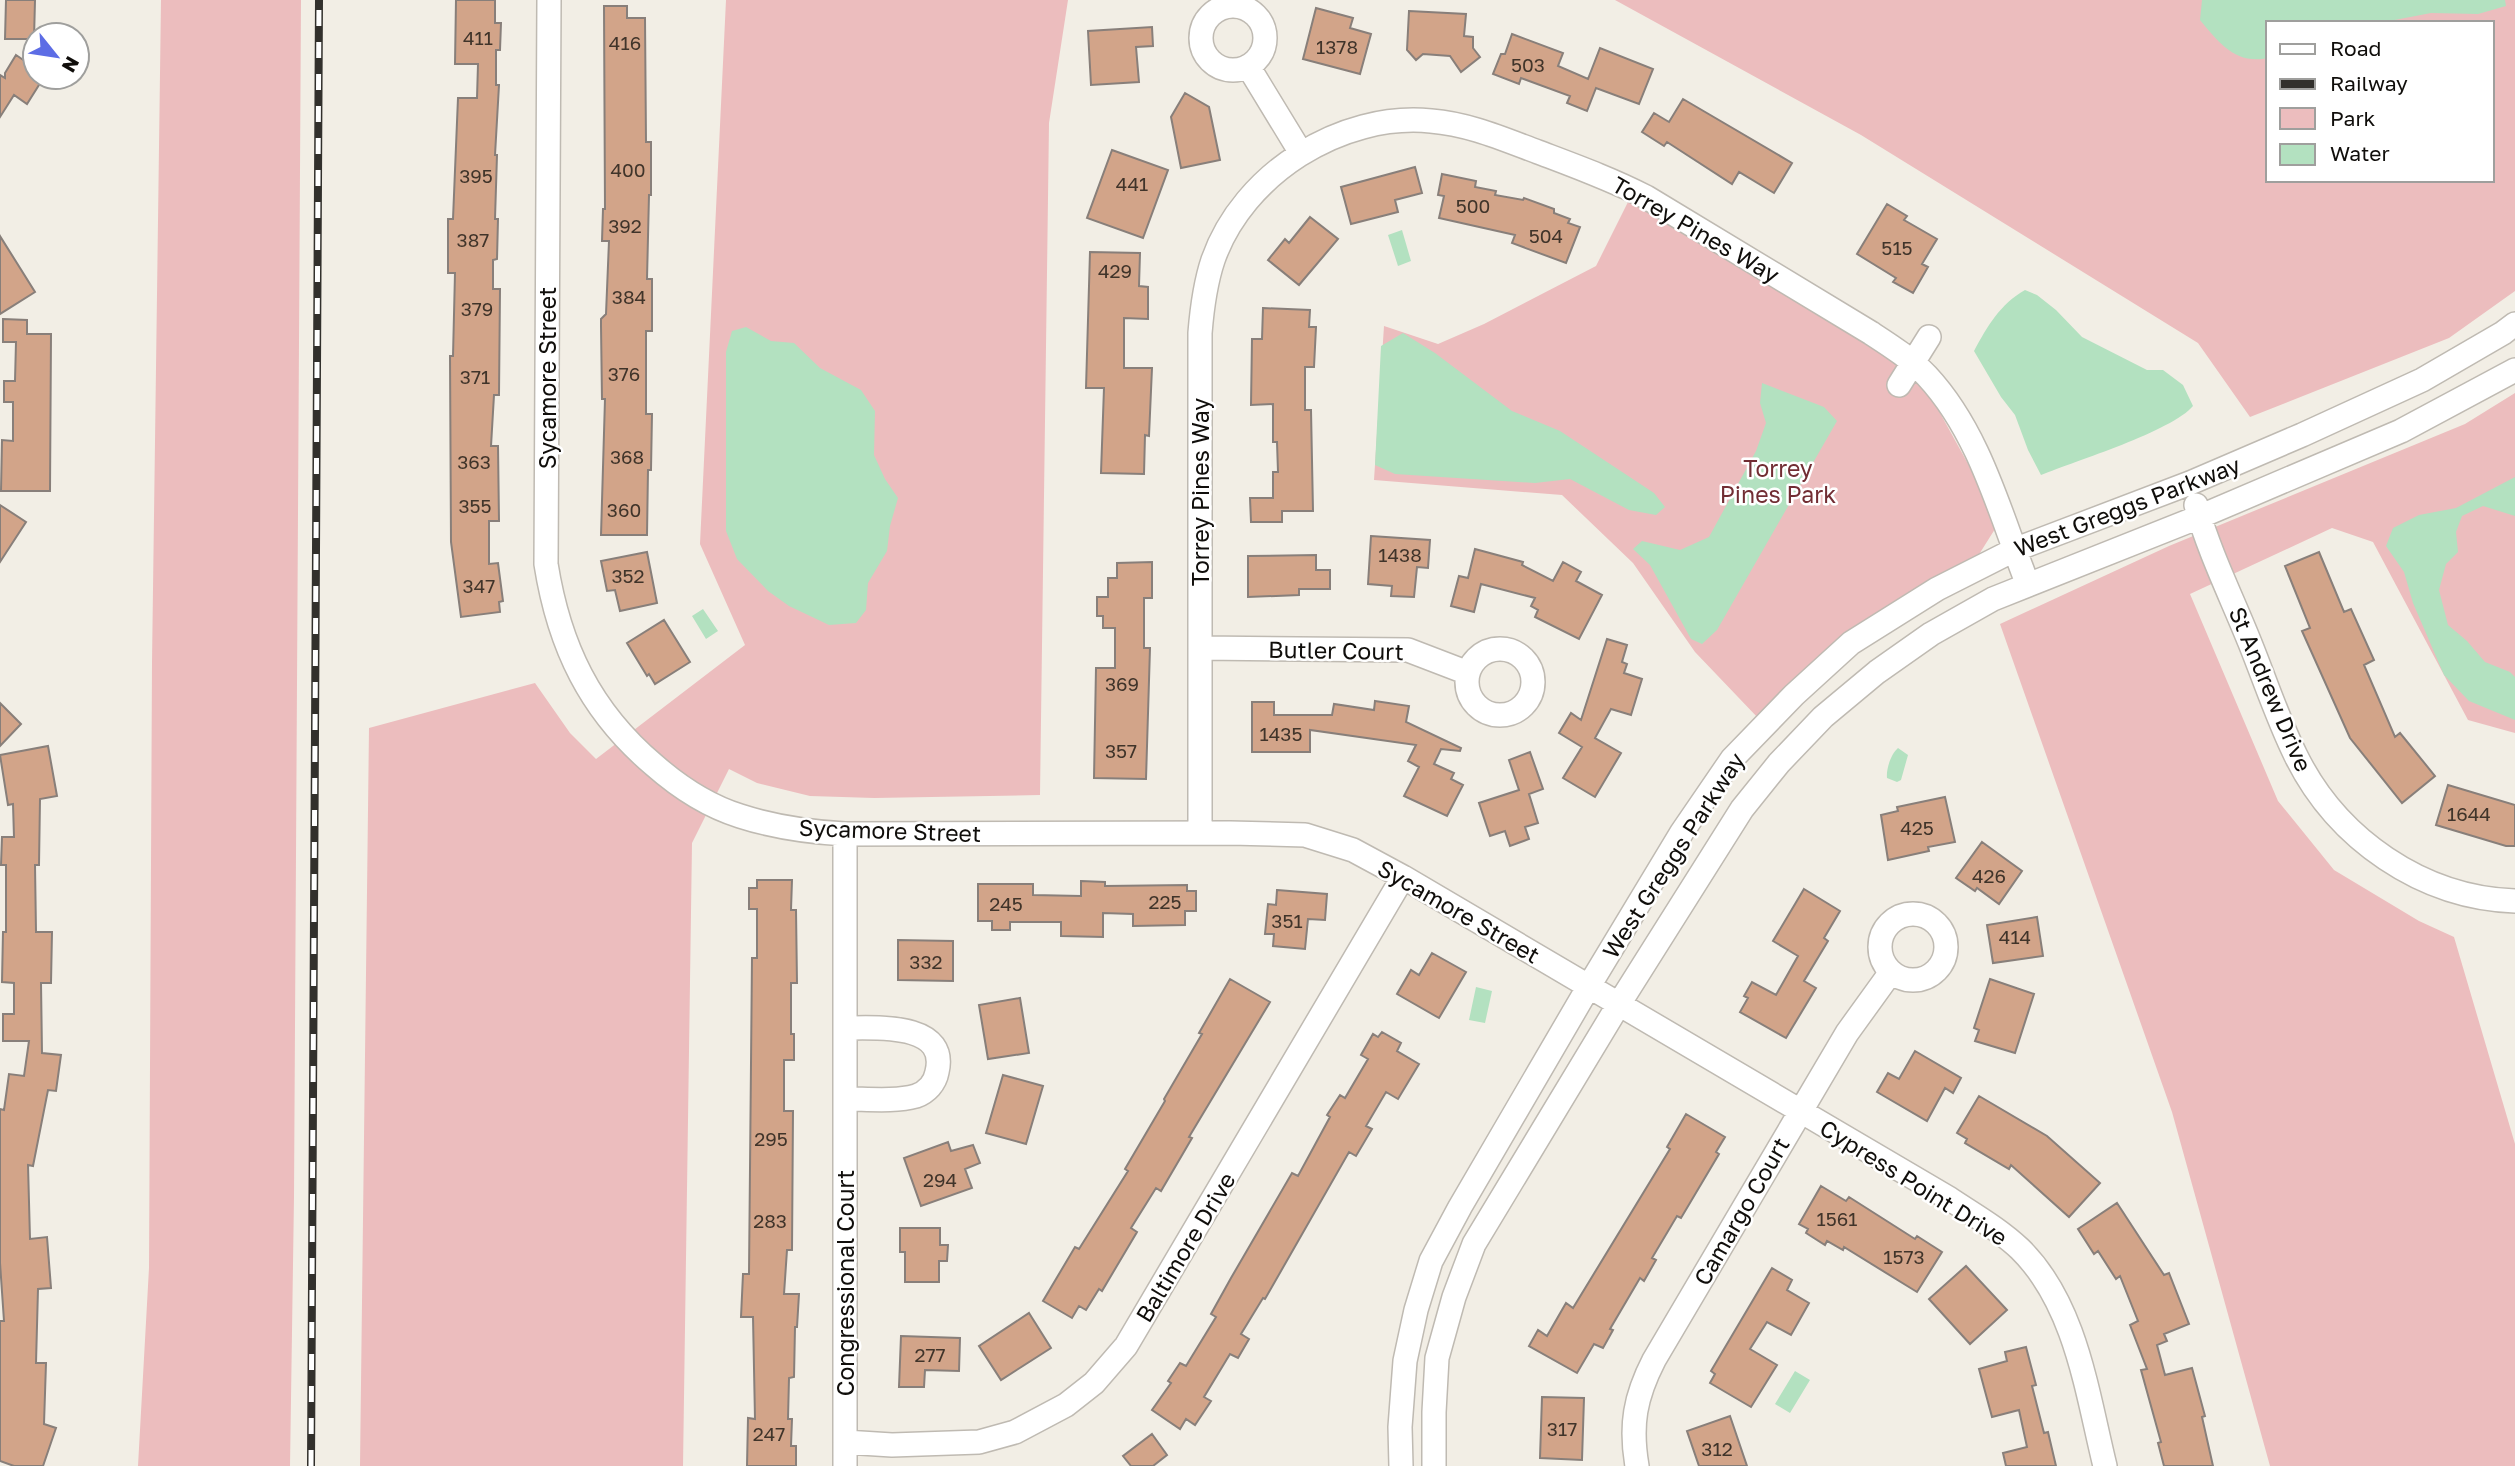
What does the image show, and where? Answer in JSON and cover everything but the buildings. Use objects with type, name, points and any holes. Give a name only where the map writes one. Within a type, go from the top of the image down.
[{"type":"street","name":"Sycamore Street","points":[[549,0],[547,564],[552,601],[567,648],[581,678],[600,709],[635,750],[674,783],[706,802],[739,816],[804,831],[845,834],[1200,832],[1305,835],[1353,850],[1604,995]]},
{"type":"street","points":[[1248,66],[1301,153]]},
{"type":"street","name":"Torrey Pines Way","points":[[1200,832],[1200,333],[1203,298],[1213,259],[1223,238],[1249,199],[1281,167],[1338,134],[1382,123],[1430,120],[1478,129],[1614,181],[1646,197],[1871,333],[1912,361],[1948,403],[1974,447],[2028,585]]},
{"type":"street","name":"West Greggs Parkway","points":[[1434,1466],[1437,1358],[1454,1297],[1474,1244],[1604,995],[1682,832],[1732,759],[1794,695],[1851,643],[1937,589],[2014,550],[2190,483],[2422,380],[2515,324]]},
{"type":"street","points":[[1899,385],[1929,337]]},
{"type":"street","name":"West Greggs Parkway","points":[[1401,1466],[1400,1427],[1405,1361],[1416,1310],[1431,1261],[1604,995],[1742,808],[1779,763],[1823,717],[1877,672],[1931,634],[1993,599],[2199,517],[2401,431],[2515,370]]},
{"type":"street","name":"St Andrew Drive","points":[[2190,483],[2199,517],[2296,757],[2323,801],[2353,835],[2415,875],[2452,890],[2498,901],[2515,901]]},
{"type":"street","name":"Butler Court","points":[[1200,648],[1408,650],[1468,673]]},
{"type":"street","name":"Congressional Court","points":[[845,834],[845,1466]]},
{"type":"street","name":"Baltimore Drive","points":[[845,1442],[892,1445],[979,1442],[1015,1432],[1066,1405],[1094,1383],[1126,1346],[1403,877]]},
{"type":"street","name":"Camargo Court","points":[[1637,1466],[1634,1416],[1644,1380],[1847,1033],[1891,972]]},
{"type":"street","name":"Cypress Point Drive","points":[[1604,995],[1950,1199],[2001,1232],[2028,1258],[2061,1309],[2069,1329],[2105,1466]]},
{"type":"street","points":[[845,1028],[908,1031],[922,1035],[934,1046],[939,1061],[937,1074],[930,1087],[919,1095],[845,1099]]},
{"type":"green space","points":[[161,0],[301,0],[290,1466],[138,1466],[149,1268],[152,663]]},
{"type":"green space","points":[[726,0],[1068,0],[1049,123],[1040,795],[874,798],[810,796],[757,783],[729,769],[692,843],[683,1466],[360,1466],[369,728],[535,683],[570,733],[596,759],[745,645],[700,544]]},
{"type":"green space","points":[[1615,0],[2515,0],[2515,291],[2449,338],[2250,417],[2198,343],[1861,135]]},
{"type":"green space","name":"Torrey Pines Park","points":[[1630,198],[1879,348],[1916,379],[1934,402],[1978,482],[1995,529],[1978,556],[1907,593],[1842,638],[1759,719],[1695,652],[1633,563],[1562,495],[1374,480],[1384,326],[1438,344],[1484,324],[1596,266]]},
{"type":"green space","points":[[2515,393],[2515,733],[2468,720],[2373,542],[2332,528],[2190,594],[2278,801],[2334,870],[2419,921],[2454,937],[2515,1144],[2515,1466],[2270,1466],[2172,1112],[2000,624],[2169,546],[2465,424]]},
{"type":"water","points":[[2202,0],[2505,0],[2506,6],[2478,14],[2431,13],[2389,21],[2266,21],[2266,58],[2257,59],[2237,55],[2229,50],[2200,20]]},
{"type":"water","points":[[1402,230],[1411,261],[1398,266],[1388,235]]},
{"type":"water","points":[[2025,290],[2037,295],[2056,310],[2082,337],[2147,370],[2163,370],[2183,385],[2193,406],[2182,416],[2145,435],[2041,475],[2015,415],[1974,351],[2001,309]]},
{"type":"water","points":[[746,327],[771,341],[794,343],[820,368],[861,390],[875,411],[874,455],[898,498],[890,526],[887,551],[868,583],[866,610],[856,623],[829,625],[789,606],[768,591],[737,559],[726,531],[726,352],[732,331]]},
{"type":"water","points":[[1403,333],[1435,353],[1512,411],[1560,431],[1654,493],[1665,507],[1656,515],[1629,510],[1570,479],[1535,483],[1395,474],[1375,465],[1381,346]]},
{"type":"water","points":[[1762,383],[1824,407],[1837,421],[1717,630],[1702,644],[1691,639],[1650,565],[1633,549],[1642,541],[1680,550],[1709,537],[1756,451],[1766,423],[1760,403]]},
{"type":"water","points":[[2515,477],[2515,516],[2483,506],[2462,516],[2456,532],[2458,552],[2446,564],[2439,590],[2448,625],[2467,641],[2485,662],[2510,672],[2515,677],[2515,720],[2469,701],[2444,675],[2413,603],[2404,572],[2386,546],[2393,528],[2419,515],[2456,508]]},
{"type":"water","points":[[703,609],[718,631],[706,639],[692,616]]},
{"type":"water","points":[[1898,748],[1908,755],[1901,780],[1897,782],[1887,778],[1887,774],[1891,758]]},
{"type":"water","points":[[1476,987],[1492,991],[1485,1023],[1469,1020]]},
{"type":"water","points":[[1795,1371],[1810,1380],[1790,1413],[1775,1404]]},
{"type":"railway","points":[[311,1466],[319,0]]}]
